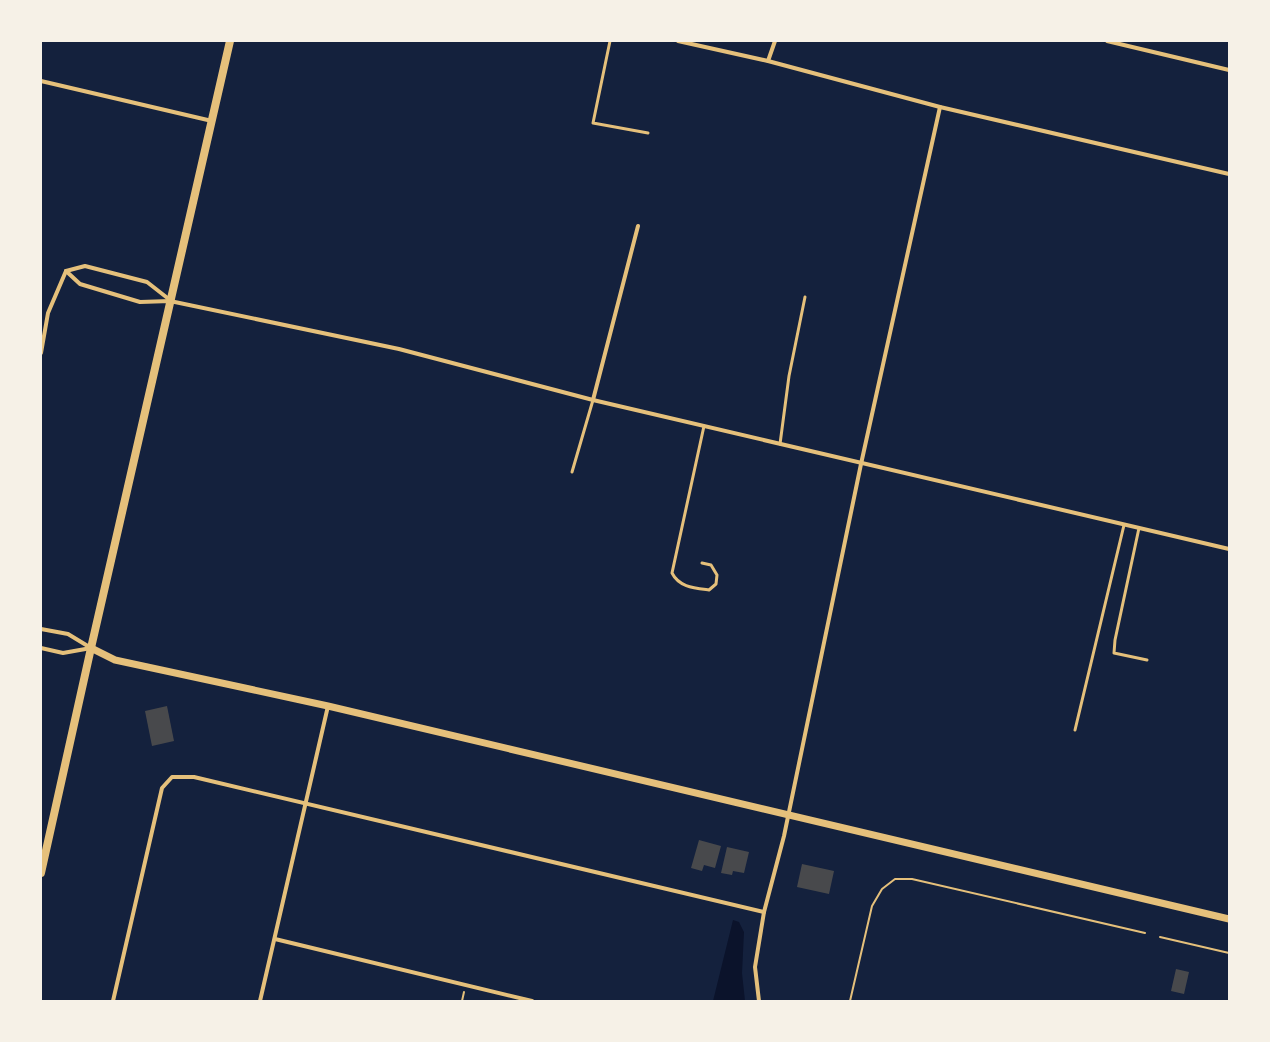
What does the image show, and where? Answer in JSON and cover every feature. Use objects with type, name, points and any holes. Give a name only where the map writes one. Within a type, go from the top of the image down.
[{"type":"main road","points":[[41,873],[230,41]]},
{"type":"street","points":[[678,41],[768,61],[940,108],[1229,174]]},
{"type":"street","points":[[768,61],[775,41]]},
{"type":"street","points":[[1107,41],[1229,70]]},
{"type":"street","points":[[41,81],[212,121]]},
{"type":"street","points":[[759,1001],[755,967],[764,912],[774,882],[861,464],[940,108]]},
{"type":"street","points":[[593,400],[638,226]]},
{"type":"street","points":[[66,271],[85,266],[147,282],[170,301]]},
{"type":"street","points":[[66,271],[80,284],[140,302],[170,301],[399,349],[593,400],[1229,549]]},
{"type":"street","points":[[41,353],[48,313],[66,271]]},
{"type":"street","points":[[41,628],[68,634],[115,660],[328,706],[787,816],[1229,919]]},
{"type":"street","points":[[41,648],[63,653],[91,648]]},
{"type":"street","points":[[260,1001],[328,706]]},
{"type":"street","points":[[113,1001],[162,788],[172,777],[194,777],[764,912]]},
{"type":"street","points":[[275,938],[532,1001]]},
{"type":"lane","points":[[610,41],[592,123],[648,134]]},
{"type":"lane","points":[[780,444],[789,376],[805,297]]},
{"type":"lane","points":[[572,472],[593,400]]},
{"type":"lane","points":[[702,563],[711,565],[717,575],[716,584],[709,590],[691,588],[676,581],[672,573],[704,426]]},
{"type":"lane","points":[[1075,730],[1124,525]]},
{"type":"lane","points":[[1139,528],[1115,640],[1114,653],[1147,660]]},
{"type":"path","points":[[850,1001],[872,906],[882,889],[895,879],[912,879],[1144,933]]},
{"type":"path","points":[[1160,937],[1229,953]]},
{"type":"water","points":[[733,920],[739,922],[744,932],[742,973],[745,1001],[713,1001]]},
{"type":"building","points":[[167,706],[174,741],[152,746],[145,711]]},
{"type":"building","points":[[699,840],[721,846],[715,868],[704,865],[702,871],[691,868]]},
{"type":"building","points":[[727,847],[749,852],[744,873],[733,871],[732,875],[721,873]]},
{"type":"building","points":[[802,864],[834,871],[829,894],[797,887]]},
{"type":"building","points":[[1176,969],[1189,972],[1184,994],[1171,991]]}]
